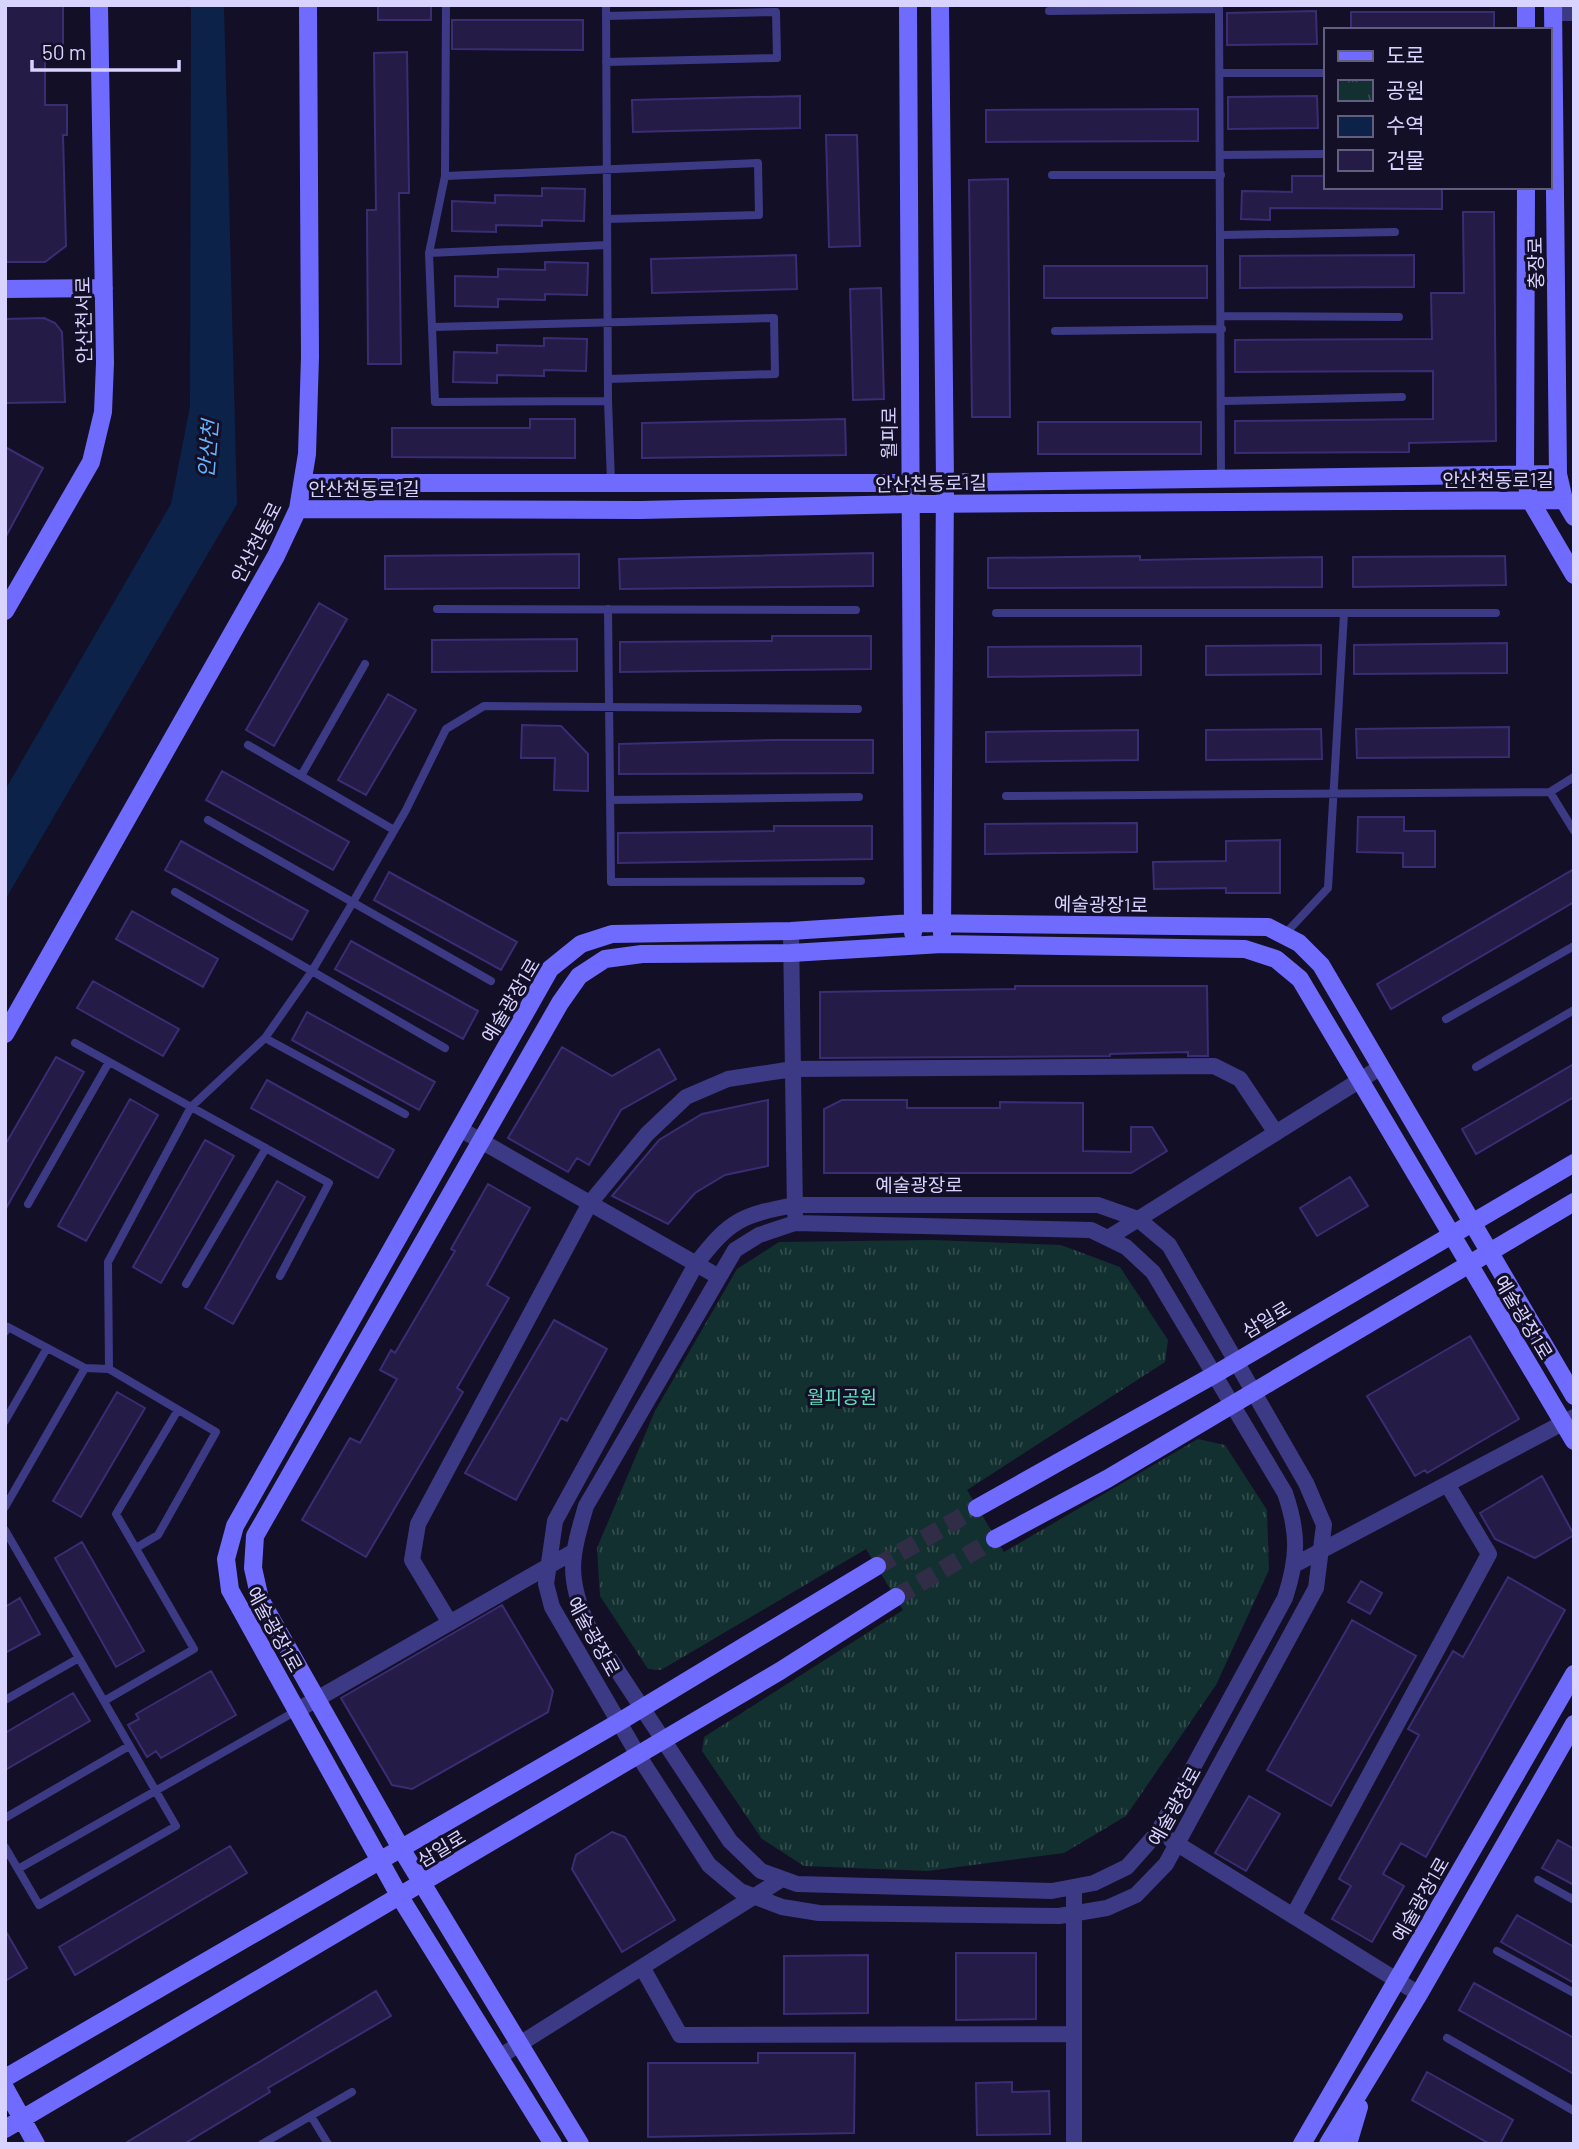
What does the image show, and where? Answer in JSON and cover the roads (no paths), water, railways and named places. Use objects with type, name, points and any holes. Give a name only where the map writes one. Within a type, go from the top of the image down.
[{"type":"street","name":"안산천서로","points":[[5,611],[91,462],[103,412],[104,288],[99,5]]},
{"type":"street","name":"안산천동로","points":[[5,1034],[276,556],[298,509],[304,483],[310,357],[308,5]]},
{"type":"street","name":"월피로","points":[[908,5],[914,945]]},
{"type":"street","points":[[940,5],[945,482],[942,944]]},
{"type":"street","points":[[1526,5],[1526,28]]},
{"type":"street","points":[[1554,9],[1574,13]]},
{"type":"street","name":"충장로","points":[[1554,9],[1558,474],[1564,500],[1574,517]]},
{"type":"street","name":"충장로","points":[[1526,189],[1525,476],[1530,500],[1574,575]]},
{"type":"street","points":[[5,289],[104,288]]},
{"type":"street","name":"안산천동로1길","points":[[304,483],[909,483],[1558,474]]},
{"type":"street","name":"안산천동로1길","points":[[298,509],[640,510],[910,504],[1564,500]]},
{"type":"street","name":"예술광장1로","points":[[553,2144],[380,1862],[230,1590],[226,1559],[234,1526],[550,969],[581,944],[612,934],[791,931],[913,923],[1268,927],[1299,943],[1321,965],[1574,1396]]},
{"type":"street","points":[[791,931],[795,1223]]},
{"type":"street","name":"예술광장1로","points":[[580,2144],[402,1850],[260,1600],[253,1567],[255,1536],[559,1003],[579,976],[605,959],[642,954],[791,953],[942,944],[1245,948],[1276,958],[1300,979],[1468,1264],[1568,1420],[1574,1441]]},
{"type":"street","points":[[450,1623],[412,1560],[418,1524],[590,1203],[647,1134],[686,1097],[728,1079],[793,1069],[1214,1066],[1240,1079],[1276,1133]]},
{"type":"street","points":[[1108,1238],[1381,1067]]},
{"type":"street","points":[[460,1129],[719,1277]]},
{"type":"street","name":"삼일로","points":[[977,1508],[1212,1376],[1574,1163]]},
{"type":"street","points":[[995,1539],[1107,1479],[1574,1202]]},
{"type":"street","name":"예술광장로","points":[[795,1205],[1098,1205],[1138,1219],[1169,1245],[1234,1363],[1255,1392],[1306,1483],[1324,1525],[1323,1550],[1315,1588],[1166,1864],[1136,1895],[1107,1908],[1059,1916],[819,1913],[782,1908],[740,1891],[709,1865],[638,1755],[552,1607],[546,1584],[555,1521],[696,1264],[718,1235],[751,1213],[795,1205]]},
{"type":"street","name":"예술광장로","points":[[795,1223],[1091,1230],[1126,1247],[1153,1272],[1212,1376],[1233,1405],[1285,1493],[1296,1524],[1296,1564],[1285,1598],[1158,1832],[1127,1867],[1094,1883],[1052,1891],[797,1884],[761,1871],[730,1841],[588,1626],[574,1595],[573,1552],[586,1506],[735,1250],[758,1235],[795,1223]]},
{"type":"street","points":[[1296,1564],[1568,1420]]},
{"type":"street","points":[[1293,1916],[1489,1554],[1447,1484]]},
{"type":"street","points":[[296,1711],[573,1552]]},
{"type":"street","name":"삼일로","points":[[5,2078],[402,1850],[877,1566]]},
{"type":"street","name":"삼일로","points":[[5,2129],[422,1884],[896,1597]]},
{"type":"street","name":"예술광장1로","points":[[1302,2144],[1574,1674]]},
{"type":"street","points":[[1328,2144],[1419,1994],[1574,1724]]},
{"type":"street","points":[[1158,1832],[1419,1994]]},
{"type":"street","points":[[499,2057],[782,1879]]},
{"type":"street","points":[[1074,1886],[1074,2144]]},
{"type":"street","points":[[642,1967],[680,2035],[1074,2034]]},
{"type":"street","points":[[1348,2144],[1369,2076]]},
{"type":"street","points":[[5,2088],[36,2144]]},
{"type":"lane","points":[[446,5],[445,176],[429,253],[435,402],[608,401]]},
{"type":"lane","points":[[606,5],[607,324],[611,482]]},
{"type":"lane","points":[[1049,11],[1219,7],[1223,401],[1221,480]]},
{"type":"lane","points":[[606,16],[776,12],[777,58],[606,62]]},
{"type":"lane","points":[[1220,73],[1324,74]]},
{"type":"lane","points":[[1221,155],[1324,154]]},
{"type":"lane","points":[[445,176],[607,167],[758,163],[759,215],[607,219]]},
{"type":"lane","points":[[1052,174],[1221,175]]},
{"type":"lane","points":[[1222,235],[1395,232]]},
{"type":"lane","points":[[429,253],[607,246]]},
{"type":"lane","points":[[1222,316],[1399,317]]},
{"type":"lane","points":[[433,327],[774,318],[775,374],[608,379]]},
{"type":"lane","points":[[1055,331],[1222,328]]},
{"type":"lane","points":[[1223,401],[1402,397]]},
{"type":"lane","points":[[437,609],[856,610]]},
{"type":"lane","points":[[608,609],[611,882],[861,881]]},
{"type":"lane","points":[[996,612],[1496,613]]},
{"type":"lane","points":[[1284,935],[1328,888],[1344,613]]},
{"type":"lane","points":[[300,776],[365,664]]},
{"type":"lane","points":[[108,1370],[108,1262],[191,1107],[265,1038],[312,971],[394,831],[446,729],[484,706],[858,709]]},
{"type":"lane","points":[[248,746],[394,831]]},
{"type":"lane","points":[[1006,796],[1550,792],[1574,776]]},
{"type":"lane","points":[[1550,792],[1574,831]]},
{"type":"lane","points":[[610,800],[859,797]]},
{"type":"lane","points":[[208,820],[491,981]]},
{"type":"lane","points":[[175,891],[445,1048]]},
{"type":"lane","points":[[1446,1019],[1574,947]]},
{"type":"lane","points":[[1476,1067],[1574,1010]]},
{"type":"lane","points":[[265,1038],[405,1114]]},
{"type":"lane","points":[[75,1043],[329,1183],[280,1276]]},
{"type":"lane","points":[[28,1204],[109,1062]]},
{"type":"lane","points":[[186,1284],[266,1148]]},
{"type":"lane","points":[[5,1332],[8,1327],[85,1368],[108,1370],[216,1432],[158,1535],[136,1548]]},
{"type":"lane","points":[[5,1421],[47,1348]]},
{"type":"lane","points":[[5,1507],[85,1368]]},
{"type":"lane","points":[[104,1701],[194,1649],[116,1514],[178,1410]]},
{"type":"lane","points":[[5,1530],[176,1826],[39,1905],[5,1847]]},
{"type":"lane","points":[[5,1700],[79,1658]]},
{"type":"lane","points":[[18,1869],[296,1711]]},
{"type":"lane","points":[[5,1818],[129,1746]]},
{"type":"lane","points":[[1538,1880],[1574,1900]]},
{"type":"lane","points":[[1497,1951],[1574,1993]]},
{"type":"lane","points":[[1447,2038],[1574,2111]]},
{"type":"lane","points":[[266,2143],[352,2092]]},
{"type":"lane","points":[[311,2116],[328,2144]]},
{"type":"water","name":"안산천","points":[[191,5],[224,5],[237,504],[5,900],[5,790],[171,504],[190,406]]},
{"type":"tunnel","points":[[877,1566],[977,1508]]},
{"type":"tunnel","points":[[896,1597],[995,1539]]},
{"type":"park label","name":"월피공원","points":[[842,1396]]}]
